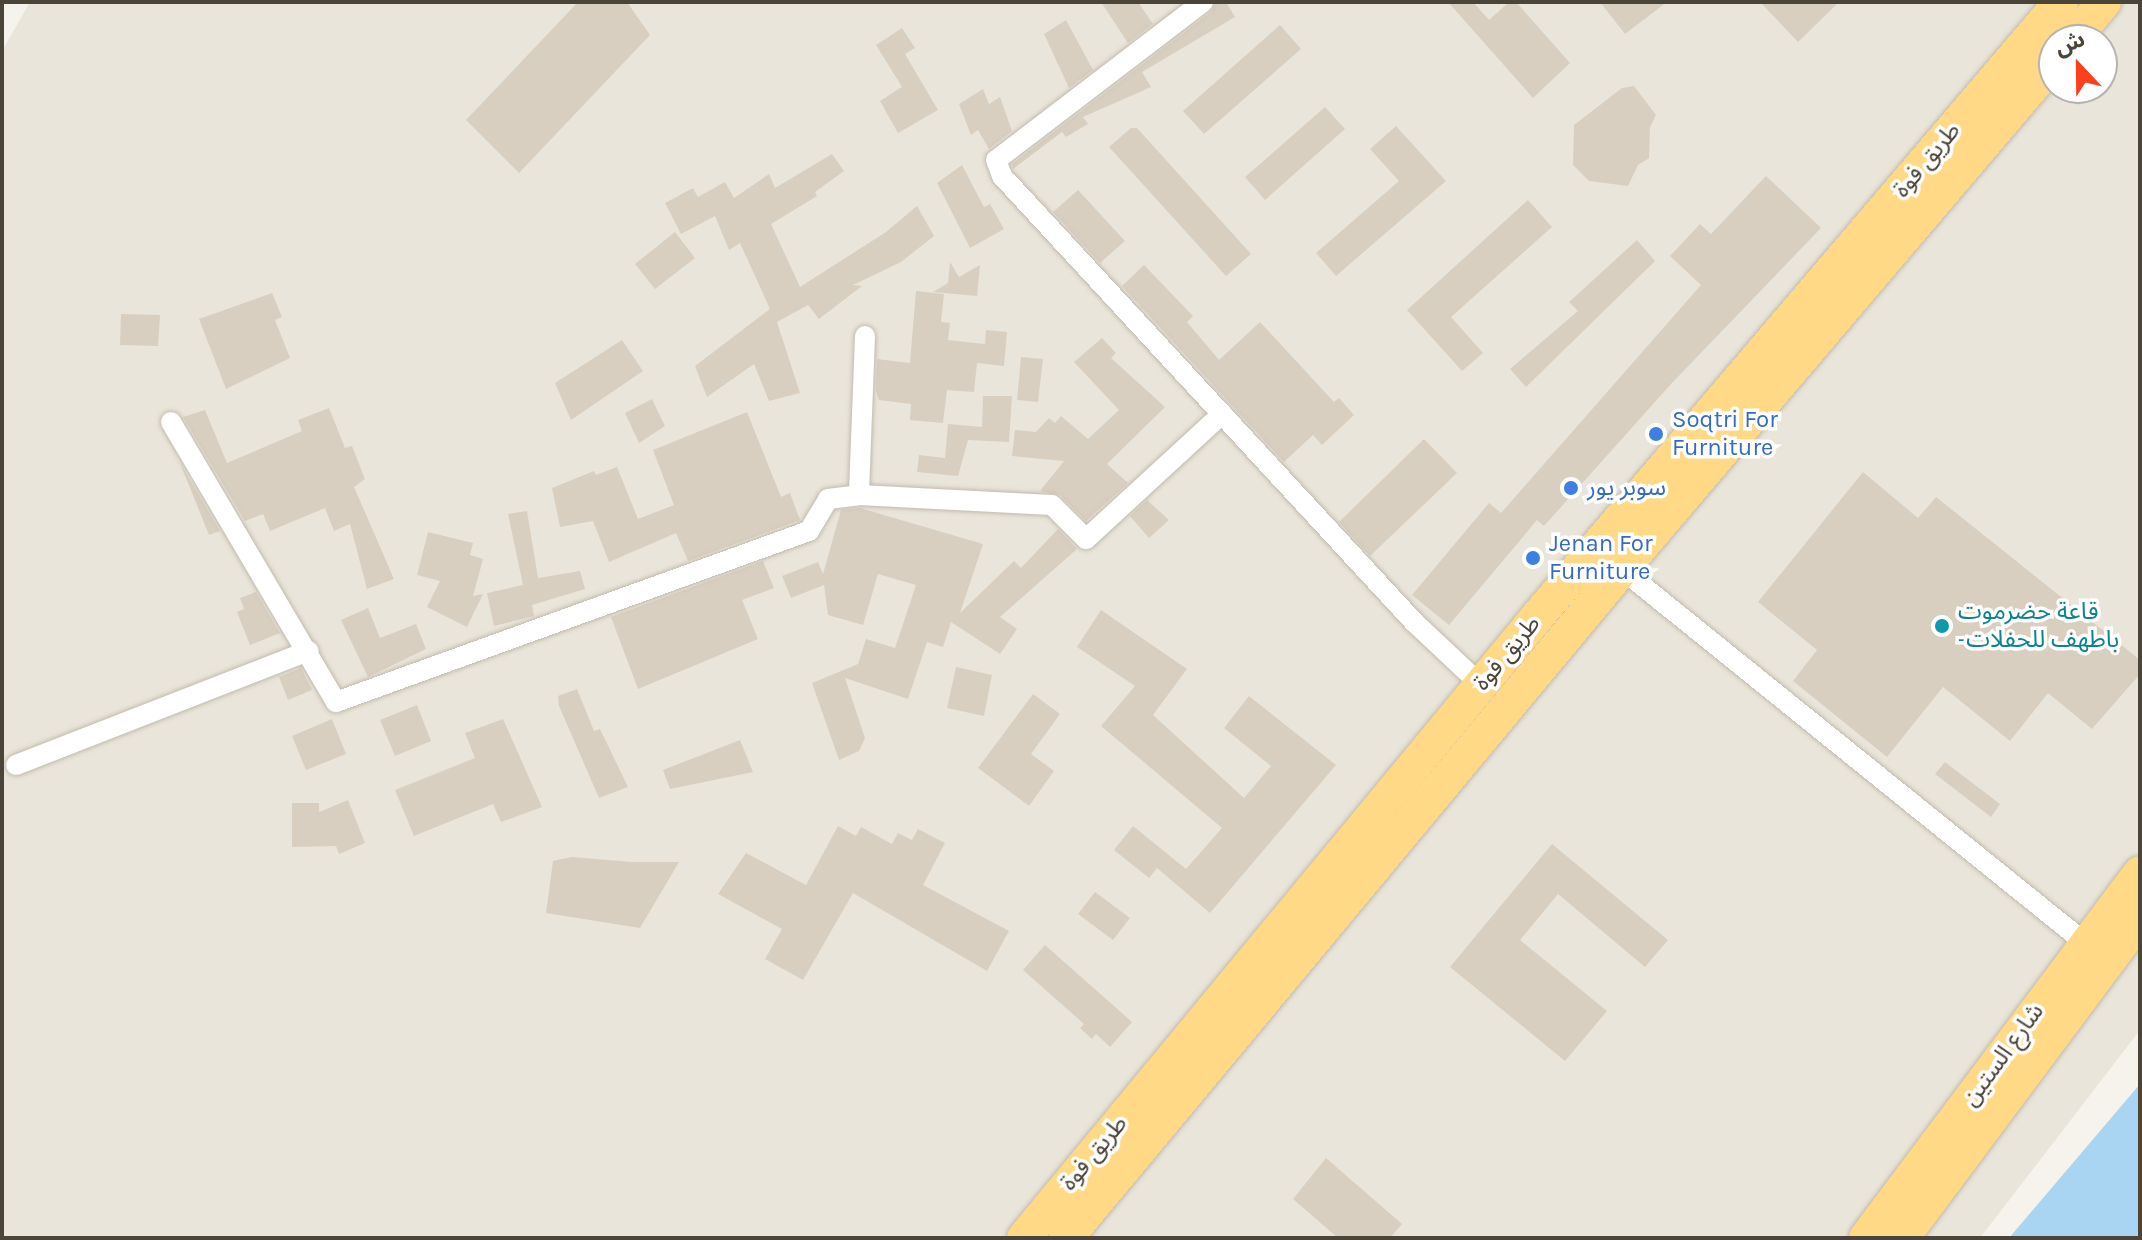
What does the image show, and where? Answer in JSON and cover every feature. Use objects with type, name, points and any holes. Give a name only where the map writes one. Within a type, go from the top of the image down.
[{"type":"highway","name":"طريق فوة","points":[[1066,1238],[1609,559],[2061,2]]},
{"type":"highway","points":[[2085,24],[2104,2]]},
{"type":"highway","name":"طريق فوة","points":[[1024,1238],[1481,685],[1609,559],[2038,79]]},
{"type":"highway","name":"شارع الستين","points":[[1866,1238],[2084,942],[2140,873]]},
{"type":"highway","name":"شارع الستين","points":[[1902,1238],[2140,919]]},
{"type":"street","points":[[1203,2],[996,160],[1002,176],[1414,622],[1481,685]]},
{"type":"street","points":[[859,495],[865,336]]},
{"type":"street","points":[[171,422],[309,651],[336,702],[376,691],[809,531],[828,499],[859,495],[1052,505],[1086,539],[1222,414]]},
{"type":"street","points":[[1609,559],[2084,942]]},
{"type":"street","points":[[16,765],[309,651]]},
{"type":"shaded area","points":[[30,2],[2140,2],[2140,1030],[1980,1238],[2,1238],[2,51]]},
{"type":"water","points":[[2140,1084],[2140,1238],[2009,1238]]},
{"type":"building","points":[[578,2],[627,2],[650,35],[519,173],[466,120]]},
{"type":"building","points":[[1101,2],[1138,2],[1153,24],[1128,43]]},
{"type":"building","points":[[1216,2],[1226,2],[1235,17],[1142,72],[1151,87],[1083,117],[1088,124],[1066,137],[1062,132],[1013,169],[1012,164],[1211,12]]},
{"type":"building","points":[[1448,2],[1473,2],[1489,20],[1509,2],[1516,2],[1570,63],[1533,98]]},
{"type":"building","points":[[1600,2],[1667,2],[1625,34]]},
{"type":"building","points":[[1760,2],[1839,2],[1798,42]]},
{"type":"building","points":[[1066,20],[1093,70],[1069,88],[1044,34]]},
{"type":"building","points":[[1280,25],[1301,49],[1204,134],[1183,111]]},
{"type":"building","points":[[902,28],[915,48],[905,54],[938,110],[898,133],[880,101],[902,87],[876,45]]},
{"type":"building","points":[[1634,86],[1656,115],[1650,127],[1649,158],[1638,165],[1628,186],[1589,181],[1573,165],[1574,125],[1622,88]]},
{"type":"building","points":[[983,89],[989,104],[1000,97],[1012,131],[989,149],[978,130],[971,135],[959,104]]},
{"type":"building","points":[[1325,107],[1345,129],[1265,200],[1245,177]]},
{"type":"building","points":[[1396,126],[1446,181],[1336,276],[1316,253],[1399,181],[1370,149]]},
{"type":"building","points":[[1131,128],[1137,128],[1251,254],[1226,276],[1109,147]]},
{"type":"building","points":[[832,154],[844,171],[815,192],[817,196],[771,224],[800,287],[886,232],[917,206],[934,236],[901,262],[853,285],[862,286],[819,319],[808,305],[777,322],[800,393],[769,401],[754,364],[707,397],[695,366],[770,309],[740,243],[729,250],[715,216],[681,234],[665,203],[693,188],[698,197],[725,182],[734,198],[769,174],[775,188]]},
{"type":"building","points":[[962,165],[984,207],[990,204],[1004,229],[970,248],[937,183]]},
{"type":"building","points":[[1766,176],[1821,228],[1671,384],[1544,526],[1537,520],[1449,625],[1412,595],[1489,503],[1501,513],[1701,285],[1670,256],[1700,224],[1711,234]]},
{"type":"building","points":[[1078,190],[1125,241],[1100,263],[1053,212]]},
{"type":"building","points":[[1528,200],[1552,227],[1451,317],[1483,353],[1462,371],[1407,310]]},
{"type":"building","points":[[675,232],[695,258],[655,289],[635,264]]},
{"type":"building","points":[[1637,240],[1655,261],[1526,387],[1510,369],[1578,311],[1569,302]]},
{"type":"building","points":[[950,262],[959,277],[980,265],[977,296],[933,292],[948,283]]},
{"type":"building","points":[[1144,265],[1193,316],[1187,322],[1219,360],[1260,322],[1334,402],[1339,398],[1354,415],[1322,445],[1313,435],[1284,462],[1122,286]]},
{"type":"building","points":[[916,291],[944,294],[941,322],[950,323],[948,340],[985,344],[986,330],[1007,332],[1004,366],[977,363],[974,392],[947,390],[943,423],[910,420],[911,404],[879,400],[876,391],[877,359],[910,363]]},
{"type":"building","points":[[272,293],[282,317],[275,320],[290,358],[226,389],[199,319]]},
{"type":"building","points":[[121,314],[160,315],[158,346],[120,345]]},
{"type":"building","points":[[1102,338],[1116,353],[1111,358],[1165,407],[1107,464],[1128,483],[1086,521],[1060,495],[1040,491],[1064,461],[1012,456],[1015,430],[1036,432],[1049,418],[1055,423],[1061,416],[1088,439],[1119,410],[1074,362]]},
{"type":"building","points":[[622,340],[643,371],[571,420],[555,383]]},
{"type":"building","points":[[1021,357],[1043,359],[1038,402],[1017,400]]},
{"type":"building","points":[[983,396],[1012,396],[1009,442],[968,440],[958,476],[917,472],[919,455],[945,458],[948,424],[982,427]]},
{"type":"building","points":[[652,399],[665,426],[639,443],[625,413]]},
{"type":"building","points":[[329,408],[345,448],[352,446],[365,479],[354,487],[394,579],[367,589],[350,524],[334,531],[325,508],[270,531],[263,514],[245,521],[183,417],[205,410],[227,463],[302,431],[298,420]]},
{"type":"building","points":[[747,412],[781,497],[790,493],[800,520],[688,561],[676,533],[609,562],[593,521],[560,527],[552,488],[594,471],[596,475],[617,467],[638,519],[674,505],[653,450]]},
{"type":"building","points":[[1424,439],[1457,473],[1370,556],[1339,522]]},
{"type":"building","points":[[180,463],[220,531],[209,535]]},
{"type":"building","name":"قاعة حضرموت -باطهف للحفلات","points":[[1863,472],[1918,518],[1936,497],[2140,660],[2140,674],[2092,729],[2048,693],[2010,741],[1943,687],[1887,757],[1793,681],[1817,650],[1758,602]]},
{"type":"building","points":[[1147,500],[1169,520],[1149,538],[1130,516]]},
{"type":"building","points":[[860,508],[983,544],[960,613],[1014,561],[1021,568],[1058,529],[1077,549],[1000,617],[1017,629],[1000,654],[951,622],[943,647],[927,642],[908,699],[845,678],[865,738],[859,751],[839,760],[812,683],[858,664],[866,639],[895,648],[916,585],[878,574],[863,625],[828,615],[824,585],[791,598],[782,576],[818,562],[823,574],[841,510]]},
{"type":"building","points":[[527,511],[538,578],[580,571],[585,589],[532,605],[534,616],[494,626],[487,593],[523,585],[508,514]]},
{"type":"building","points":[[428,532],[473,543],[470,555],[483,559],[473,596],[483,594],[467,627],[427,607],[440,581],[417,575]]},
{"type":"building","points":[[763,561],[774,588],[742,600],[758,639],[638,689],[611,617]]},
{"type":"building","points":[[256,592],[280,633],[250,645],[237,612],[244,609],[240,598]]},
{"type":"building","points":[[368,608],[380,638],[416,624],[426,649],[368,677],[341,620]]},
{"type":"building","points":[[1101,610],[1187,669],[1153,715],[1244,798],[1271,766],[1224,728],[1249,696],[1336,765],[1210,913],[1157,868],[1149,878],[1114,850],[1133,826],[1186,869],[1222,828],[1101,726],[1135,686],[1077,647]]},
{"type":"building","points":[[956,667],[992,675],[984,716],[947,708]]},
{"type":"building","points":[[301,668],[312,690],[288,700],[279,677]]},
{"type":"building","points":[[577,689],[594,731],[600,729],[628,787],[599,798],[559,706],[558,696]]},
{"type":"building","points":[[1033,694],[1060,714],[1031,754],[1054,771],[1029,806],[978,768]]},
{"type":"building","points":[[417,705],[431,741],[395,756],[380,720]]},
{"type":"building","points":[[332,719],[346,754],[306,770],[292,736]]},
{"type":"building","points":[[503,719],[542,807],[501,822],[493,804],[414,836],[395,790],[475,758],[465,733]]},
{"type":"building","points":[[740,740],[753,772],[670,789],[663,770]]},
{"type":"building","points":[[1945,762],[2000,804],[1991,817],[1935,774]]},
{"type":"building","points":[[348,800],[365,843],[339,854],[336,846],[292,847],[292,803],[319,803],[319,812]]},
{"type":"building","points":[[838,826],[856,836],[861,827],[892,844],[898,833],[912,840],[918,829],[945,843],[923,885],[1009,931],[987,971],[853,893],[803,980],[765,959],[782,929],[718,894],[746,853],[806,885]]},
{"type":"building","points":[[1552,844],[1668,940],[1645,967],[1558,894],[1520,940],[1607,1011],[1565,1061],[1450,967]]},
{"type":"building","points":[[572,857],[679,862],[640,928],[546,913],[553,861]]},
{"type":"building","points":[[1095,892],[1130,918],[1113,940],[1078,914]]},
{"type":"building","points":[[1045,945],[1132,1022],[1110,1047],[1096,1034],[1092,1039],[1080,1028],[1084,1024],[1023,970]]},
{"type":"building","points":[[1326,1158],[1402,1224],[1390,1238],[1338,1238],[1293,1199]]},
{"type":"place","name":"Soqtri For Furniture","points":[[1656,434]]},
{"type":"place","name":"سوبر يور","points":[[1571,488]]},
{"type":"place","name":"Jenan For Furniture","points":[[1533,558]]},
{"type":"place","name":"قاعة حضرموت -باطهف للحفلات","points":[[1942,626]]}]
